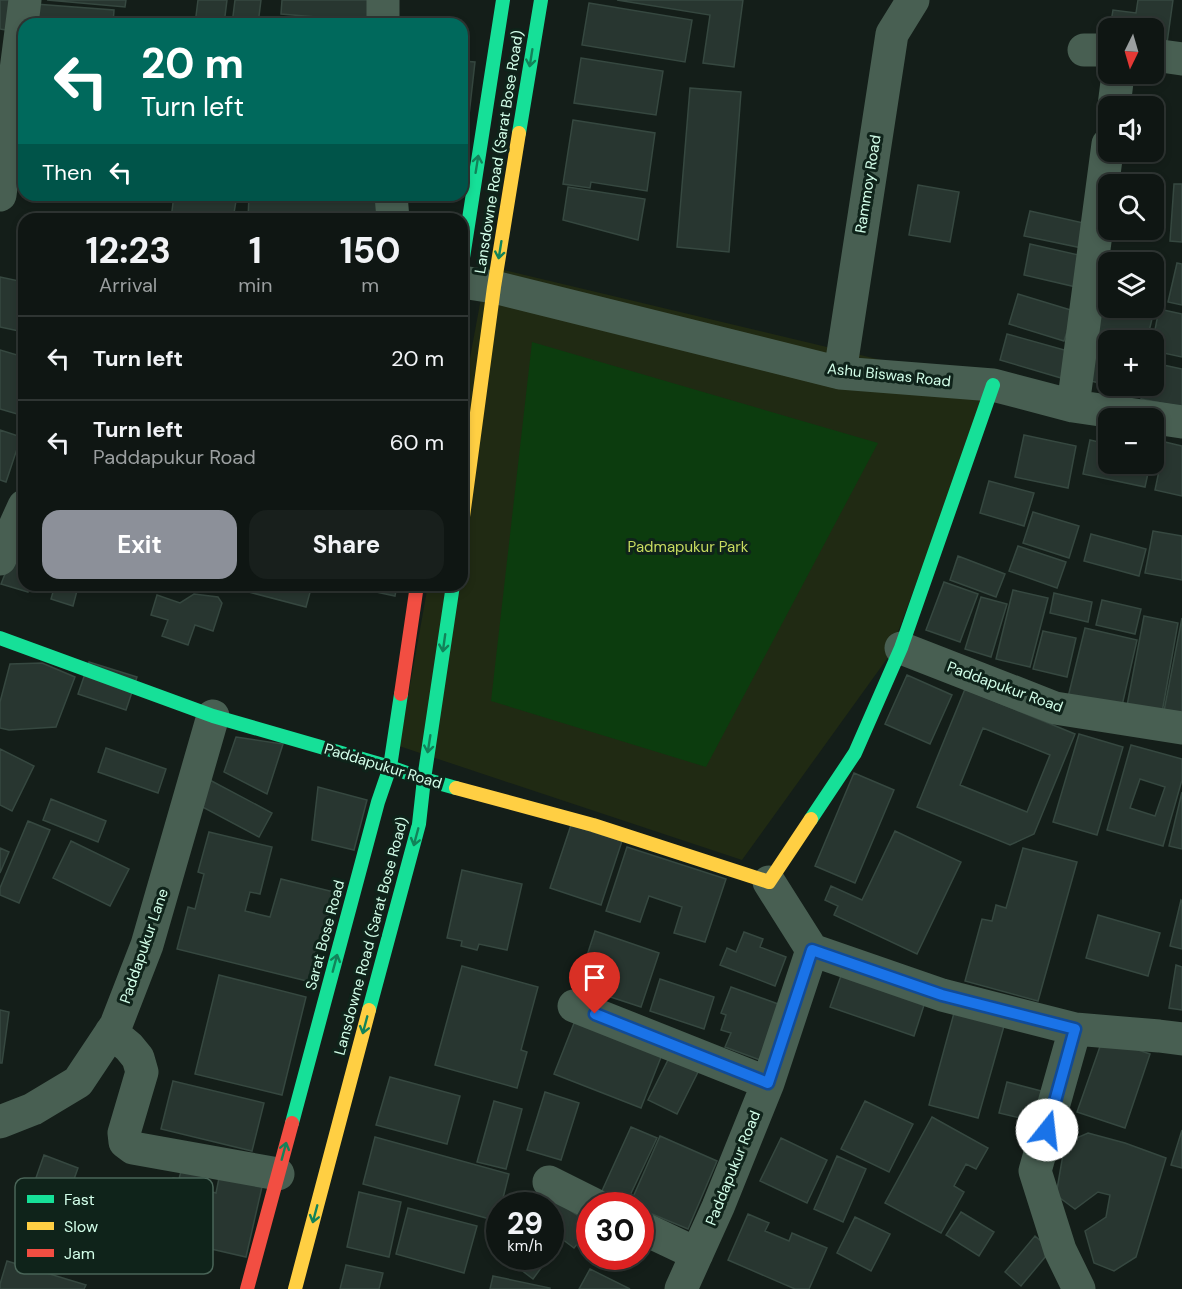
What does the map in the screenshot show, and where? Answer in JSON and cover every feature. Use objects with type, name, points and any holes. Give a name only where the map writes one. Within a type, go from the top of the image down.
[{"type":"main road","points":[[468,225],[503,0]]},
{"type":"main road","name":"Lansdowne Road (Sarat Bose Road)","points":[[468,480],[494,287],[541,0]]},
{"type":"main road","points":[[770,882],[855,753],[901,648],[993,385]]},
{"type":"main road","name":"Sarat Bose Road","points":[[247,1289],[375,814],[390,767],[416,591]]},
{"type":"main road","name":"Lansdowne Road (Sarat Bose Road)","points":[[295,1289],[419,824],[452,591]]},
{"type":"main road","name":"Paddapukur Road","points":[[0,638],[213,716],[424,779],[593,825],[770,882]]},
{"type":"street","points":[[23,18],[25,0]]},
{"type":"street","points":[[383,0],[383,18]]},
{"type":"street","name":"Rammoy Road","points":[[840,373],[892,34],[913,0]]},
{"type":"street","points":[[0,195],[18,55]]},
{"type":"street","points":[[1164,56],[1182,59]]},
{"type":"street","points":[[1073,406],[1106,162]]},
{"type":"street","name":"Ashu Biswas Road","points":[[468,283],[494,287],[840,373],[993,385],[1073,406],[1182,422]]},
{"type":"street","points":[[0,559],[18,519]]},
{"type":"street","name":"Paddapukur Road","points":[[901,648],[1055,708],[1182,728]]},
{"type":"street","name":"Paddapukur Lane","points":[[0,1122],[33,1109],[78,1082],[116,1025],[147,945],[213,716]]},
{"type":"street","points":[[770,882],[812,950],[942,995],[1075,1029],[1182,1039]]},
{"type":"street","name":"Paddapukur Road","points":[[681,1289],[718,1207],[768,1083],[812,950]]},
{"type":"street","points":[[574,1006],[768,1083]]},
{"type":"street","points":[[1075,1029],[1035,1171],[1060,1250],[1079,1289]]},
{"type":"street","points":[[111,1032],[138,1058],[142,1072],[124,1133],[125,1142],[133,1148],[278,1174]]},
{"type":"street","points":[[549,1182],[576,1196]]},
{"type":"street","points":[[654,1234],[697,1254]]},
{"type":"green space","name":"Padmapukur Park","points":[[487,266],[990,386],[889,656],[742,860],[399,746],[427,591],[468,591],[468,369]]},
{"type":"shaded area","points":[[532,342],[878,443],[706,767],[491,701]]},
{"type":"building","points":[[0,0],[16,0],[11,31],[0,29]]},
{"type":"building","points":[[47,0],[126,0],[125,7]]},
{"type":"building","points":[[198,0],[227,0],[225,18],[196,18]]},
{"type":"building","points":[[235,0],[261,0],[259,18],[233,18]]},
{"type":"building","points":[[282,0],[378,0],[376,18],[328,18],[281,14]]},
{"type":"building","points":[[617,0],[743,0],[734,67],[703,63],[710,15]]},
{"type":"building","points":[[1138,0],[1173,0],[1167,43],[1164,43],[1164,18],[1112,18],[1113,10],[1136,13]]},
{"type":"building","points":[[589,3],[692,20],[685,62],[582,45]]},
{"type":"building","points":[[35,4],[114,10],[113,18],[34,18]]},
{"type":"building","points":[[581,58],[663,71],[656,115],[574,103]]},
{"type":"building","points":[[468,61],[475,62],[468,124]]},
{"type":"building","points":[[690,88],[741,92],[729,252],[677,247]]},
{"type":"building","points":[[573,120],[655,133],[647,191],[591,182],[590,188],[563,184]]},
{"type":"building","points":[[1174,184],[1182,184],[1182,242],[1170,241]]},
{"type":"building","points":[[918,185],[959,192],[950,242],[909,235]]},
{"type":"building","points":[[568,187],[645,199],[638,240],[563,220]]},
{"type":"building","points":[[173,201],[236,201],[234,213],[172,213]]},
{"type":"building","points":[[249,201],[382,201],[381,213],[248,213]]},
{"type":"building","points":[[1030,211],[1088,224],[1082,248],[1024,236]]},
{"type":"building","points":[[1030,244],[1083,256],[1076,287],[1024,275]]},
{"type":"building","points":[[1177,263],[1182,264],[1182,305],[1168,302]]},
{"type":"building","points":[[0,277],[18,281],[18,331],[0,327]]},
{"type":"building","points":[[1018,294],[1074,311],[1064,341],[1009,324]]},
{"type":"building","points":[[1098,307],[1098,318],[1152,318],[1149,330],[1098,330],[1098,383],[1082,379]]},
{"type":"building","points":[[1164,310],[1182,314],[1182,357],[1164,353],[1164,330],[1155,330],[1157,318],[1164,318]]},
{"type":"building","points":[[1007,334],[1068,351],[1061,378],[1000,360]]},
{"type":"building","points":[[0,350],[18,355],[18,414],[0,409]]},
{"type":"building","points":[[1164,365],[1182,369],[1182,407],[1141,399],[1141,396],[1164,396]]},
{"type":"building","points":[[0,430],[18,436],[18,446],[6,482],[0,480]]},
{"type":"building","points":[[1024,435],[1076,446],[1068,488],[1015,477]]},
{"type":"building","points":[[1090,440],[1098,442],[1098,474],[1148,474],[1145,487],[1083,474]]},
{"type":"building","points":[[1165,442],[1182,446],[1182,496],[1155,490],[1158,474],[1164,474]]},
{"type":"building","points":[[989,481],[1034,493],[1024,526],[980,513]]},
{"type":"building","points":[[1033,512],[1079,526],[1069,558],[1023,543]]},
{"type":"building","points":[[1153,531],[1182,536],[1182,580],[1145,573]]},
{"type":"building","points":[[1091,534],[1146,549],[1139,576],[1084,561]]},
{"type":"building","points":[[18,541],[18,589],[1,584]]},
{"type":"building","points":[[1018,546],[1066,562],[1057,588],[1009,571]]},
{"type":"building","points":[[958,556],[1005,574],[996,597],[950,580]]},
{"type":"building","points":[[944,582],[978,594],[960,642],[926,630]]},
{"type":"building","points":[[1013,590],[1048,598],[1030,667],[996,659]]},
{"type":"building","points":[[50,591],[77,591],[73,606],[51,599],[53,592]]},
{"type":"building","points":[[245,591],[310,591],[306,607]]},
{"type":"building","points":[[372,591],[396,591],[395,596]]},
{"type":"building","points":[[1054,593],[1092,602],[1088,622],[1050,613]]},
{"type":"building","points":[[194,594],[218,597],[222,603],[213,631],[195,625],[188,645],[162,636],[168,620],[151,615],[157,595],[180,603]]},
{"type":"building","points":[[981,597],[1007,604],[991,657],[965,649]]},
{"type":"building","points":[[1102,600],[1141,609],[1135,634],[1096,625]]},
{"type":"building","points":[[1144,616],[1178,623],[1161,718],[1126,711]]},
{"type":"building","points":[[1182,618],[1182,720],[1163,716]]},
{"type":"building","points":[[1085,628],[1137,640],[1121,710],[1068,697]]},
{"type":"building","points":[[1043,631],[1076,638],[1067,677],[1033,669]]},
{"type":"building","points":[[89,662],[137,677],[126,710],[78,694]]},
{"type":"building","points":[[42,663],[75,677],[56,727],[9,730],[0,728],[0,702],[10,664]]},
{"type":"building","points":[[907,675],[952,695],[930,744],[885,724]]},
{"type":"building","points":[[965,689],[1075,734],[1034,834],[1010,845],[917,807]],"holes":[[[983,728],[1050,755],[1027,812],[960,785]]]},
{"type":"building","points":[[1079,734],[1123,747],[1097,835],[1053,822]]},
{"type":"building","points":[[236,737],[283,744],[267,794],[224,772]]},
{"type":"building","points":[[1131,745],[1182,759],[1182,780],[1163,846],[1107,830]],"holes":[[[1140,779],[1165,787],[1155,816],[1130,808]]]},
{"type":"building","points":[[106,748],[166,769],[158,793],[98,772]]},
{"type":"building","points":[[0,749],[34,766],[12,811],[0,805]]},
{"type":"building","points":[[854,773],[894,790],[855,883],[815,866]]},
{"type":"building","points":[[206,778],[272,813],[259,837],[193,802]]},
{"type":"building","points":[[318,787],[367,800],[354,850],[312,840]]},
{"type":"building","points":[[1182,792],[1182,849],[1169,846]]},
{"type":"building","points":[[51,799],[106,821],[98,842],[43,820]]},
{"type":"building","points":[[28,821],[50,830],[19,903],[0,895],[0,888]]},
{"type":"building","points":[[571,825],[622,841],[601,905],[550,888]]},
{"type":"building","points":[[895,831],[961,862],[917,954],[834,915],[838,906],[825,900],[831,886],[862,900]]},
{"type":"building","points":[[209,832],[272,847],[260,894],[250,892],[245,911],[270,917],[281,879],[334,892],[311,982],[177,949],[188,907],[195,909],[204,874],[198,872]]},
{"type":"building","points":[[71,841],[129,869],[110,906],[53,878]]},
{"type":"building","points":[[627,847],[726,879],[705,942],[674,933],[682,907],[649,896],[640,922],[606,911]]},
{"type":"building","points":[[0,848],[9,852],[0,873]]},
{"type":"building","points":[[1023,848],[1077,862],[1038,1001],[965,981],[982,919],[992,921],[996,905],[1006,908]]},
{"type":"building","points":[[462,870],[522,884],[507,950],[479,944],[477,950],[461,946],[462,941],[447,938]]},
{"type":"building","points":[[1182,901],[1182,949],[1170,946]]},
{"type":"building","points":[[1098,915],[1160,933],[1148,976],[1086,958]]},
{"type":"building","points":[[595,931],[659,953],[641,1007],[577,986]]},
{"type":"building","points":[[744,932],[763,939],[760,947],[786,957],[775,986],[720,965],[727,948],[736,952]]},
{"type":"building","points":[[1176,965],[1182,967],[1182,1010],[1169,1008]]},
{"type":"building","points":[[462,966],[538,987],[521,1050],[527,1052],[517,1088],[435,1065]]},
{"type":"building","points":[[843,970],[926,999],[914,1036],[830,1007]]},
{"type":"building","points":[[219,975],[306,997],[282,1095],[195,1074]]},
{"type":"building","points":[[660,979],[714,997],[704,1029],[650,1011]]},
{"type":"building","points":[[731,987],[781,1005],[760,1060],[725,1047],[731,1033],[721,1030],[726,1015],[721,1013]]},
{"type":"building","points":[[0,1010],[9,1012],[2,1063],[0,1063]]},
{"type":"building","points":[[954,1013],[1004,1026],[978,1118],[929,1105]]},
{"type":"building","points":[[576,1018],[663,1052],[641,1108],[554,1074]]},
{"type":"building","points":[[1103,1038],[1150,1054],[1125,1128],[1077,1112]]},
{"type":"building","points":[[673,1050],[702,1064],[677,1114],[648,1100]]},
{"type":"building","points":[[390,1077],[460,1096],[447,1144],[376,1125]]},
{"type":"building","points":[[173,1081],[264,1103],[252,1151],[161,1129]]},
{"type":"building","points":[[1007,1082],[1049,1093],[1041,1123],[999,1113]]},
{"type":"building","points":[[545,1092],[579,1103],[561,1160],[527,1150]]},
{"type":"building","points":[[494,1101],[522,1109],[506,1169],[477,1162]]},
{"type":"building","points":[[865,1101],[913,1124],[889,1172],[841,1149]]},
{"type":"building","points":[[932,1117],[988,1148],[976,1169],[966,1164],[954,1186],[964,1192],[941,1233],[885,1203]]},
{"type":"building","points":[[631,1127],[657,1138],[632,1192],[601,1192]]},
{"type":"building","points":[[1182,1130],[1182,1168],[1171,1165]]},
{"type":"building","points":[[1088,1133],[1166,1158],[1136,1257],[1114,1271],[1094,1263],[1085,1231],[1106,1217],[1110,1195],[1098,1192],[1075,1209],[1056,1195],[1065,1143]]},
{"type":"building","points":[[660,1136],[717,1161],[688,1229],[654,1215],[654,1192],[635,1192]]},
{"type":"building","points":[[375,1137],[509,1174],[504,1192],[486,1192],[486,1218],[363,1184]]},
{"type":"building","points":[[781,1138],[827,1160],[807,1203],[760,1181]]},
{"type":"building","points":[[44,1155],[78,1168],[74,1178],[36,1178]]},
{"type":"building","points":[[837,1156],[866,1169],[843,1222],[814,1209]]},
{"type":"building","points":[[184,1160],[211,1166],[208,1178],[179,1178]]},
{"type":"building","points":[[221,1168],[264,1178],[246,1257],[213,1249],[213,1192],[216,1193]]},
{"type":"building","points":[[359,1192],[401,1202],[389,1257],[347,1247]]},
{"type":"building","points":[[564,1206],[576,1214],[576,1246],[574,1248],[564,1240]]},
{"type":"building","points":[[408,1208],[477,1226],[464,1273],[396,1254]]},
{"type":"building","points":[[961,1212],[994,1232],[979,1256],[946,1235]]},
{"type":"building","points":[[748,1214],[769,1223],[765,1231],[789,1241],[792,1233],[827,1248],[809,1289],[795,1289],[728,1260]]},
{"type":"building","points":[[855,1217],[890,1234],[871,1271],[837,1253]]},
{"type":"building","points":[[1035,1236],[1051,1250],[1021,1286],[1005,1272]]},
{"type":"building","points":[[7,1261],[15,1263],[15,1274],[50,1274],[86,1285],[84,1289],[0,1289]]},
{"type":"building","points":[[346,1265],[383,1273],[379,1289],[340,1289]]},
{"type":"building","points":[[521,1270],[540,1270],[533,1279]]},
{"type":"building","points":[[589,1270],[592,1270],[630,1289],[579,1289]]},
{"type":"building","points":[[493,1276],[550,1288],[550,1289],[490,1289]]},
{"type":"traffic: fast","points":[[468,225],[503,0]]},
{"type":"traffic: fast","points":[[519,133],[541,0]]},
{"type":"traffic: fast","points":[[811,819],[855,753],[901,648],[993,385]]},
{"type":"traffic: fast","points":[[369,1010],[419,824],[452,591]]},
{"type":"traffic: fast","points":[[0,638],[213,716],[456,788]]},
{"type":"traffic: fast","points":[[292,1123],[378,802],[390,767],[401,694]]},
{"type":"traffic: slow","points":[[468,480],[494,287],[519,133]]},
{"type":"traffic: slow","points":[[456,788],[593,825],[769,882],[811,819]]},
{"type":"traffic: slow","points":[[295,1289],[369,1010]]},
{"type":"traffic: jam","points":[[401,694],[416,591]]},
{"type":"traffic: jam","points":[[247,1289],[292,1123]]},
{"type":"route","points":[[595,1014],[768,1083],[812,950],[942,995],[1075,1029],[1047,1130]]}]
